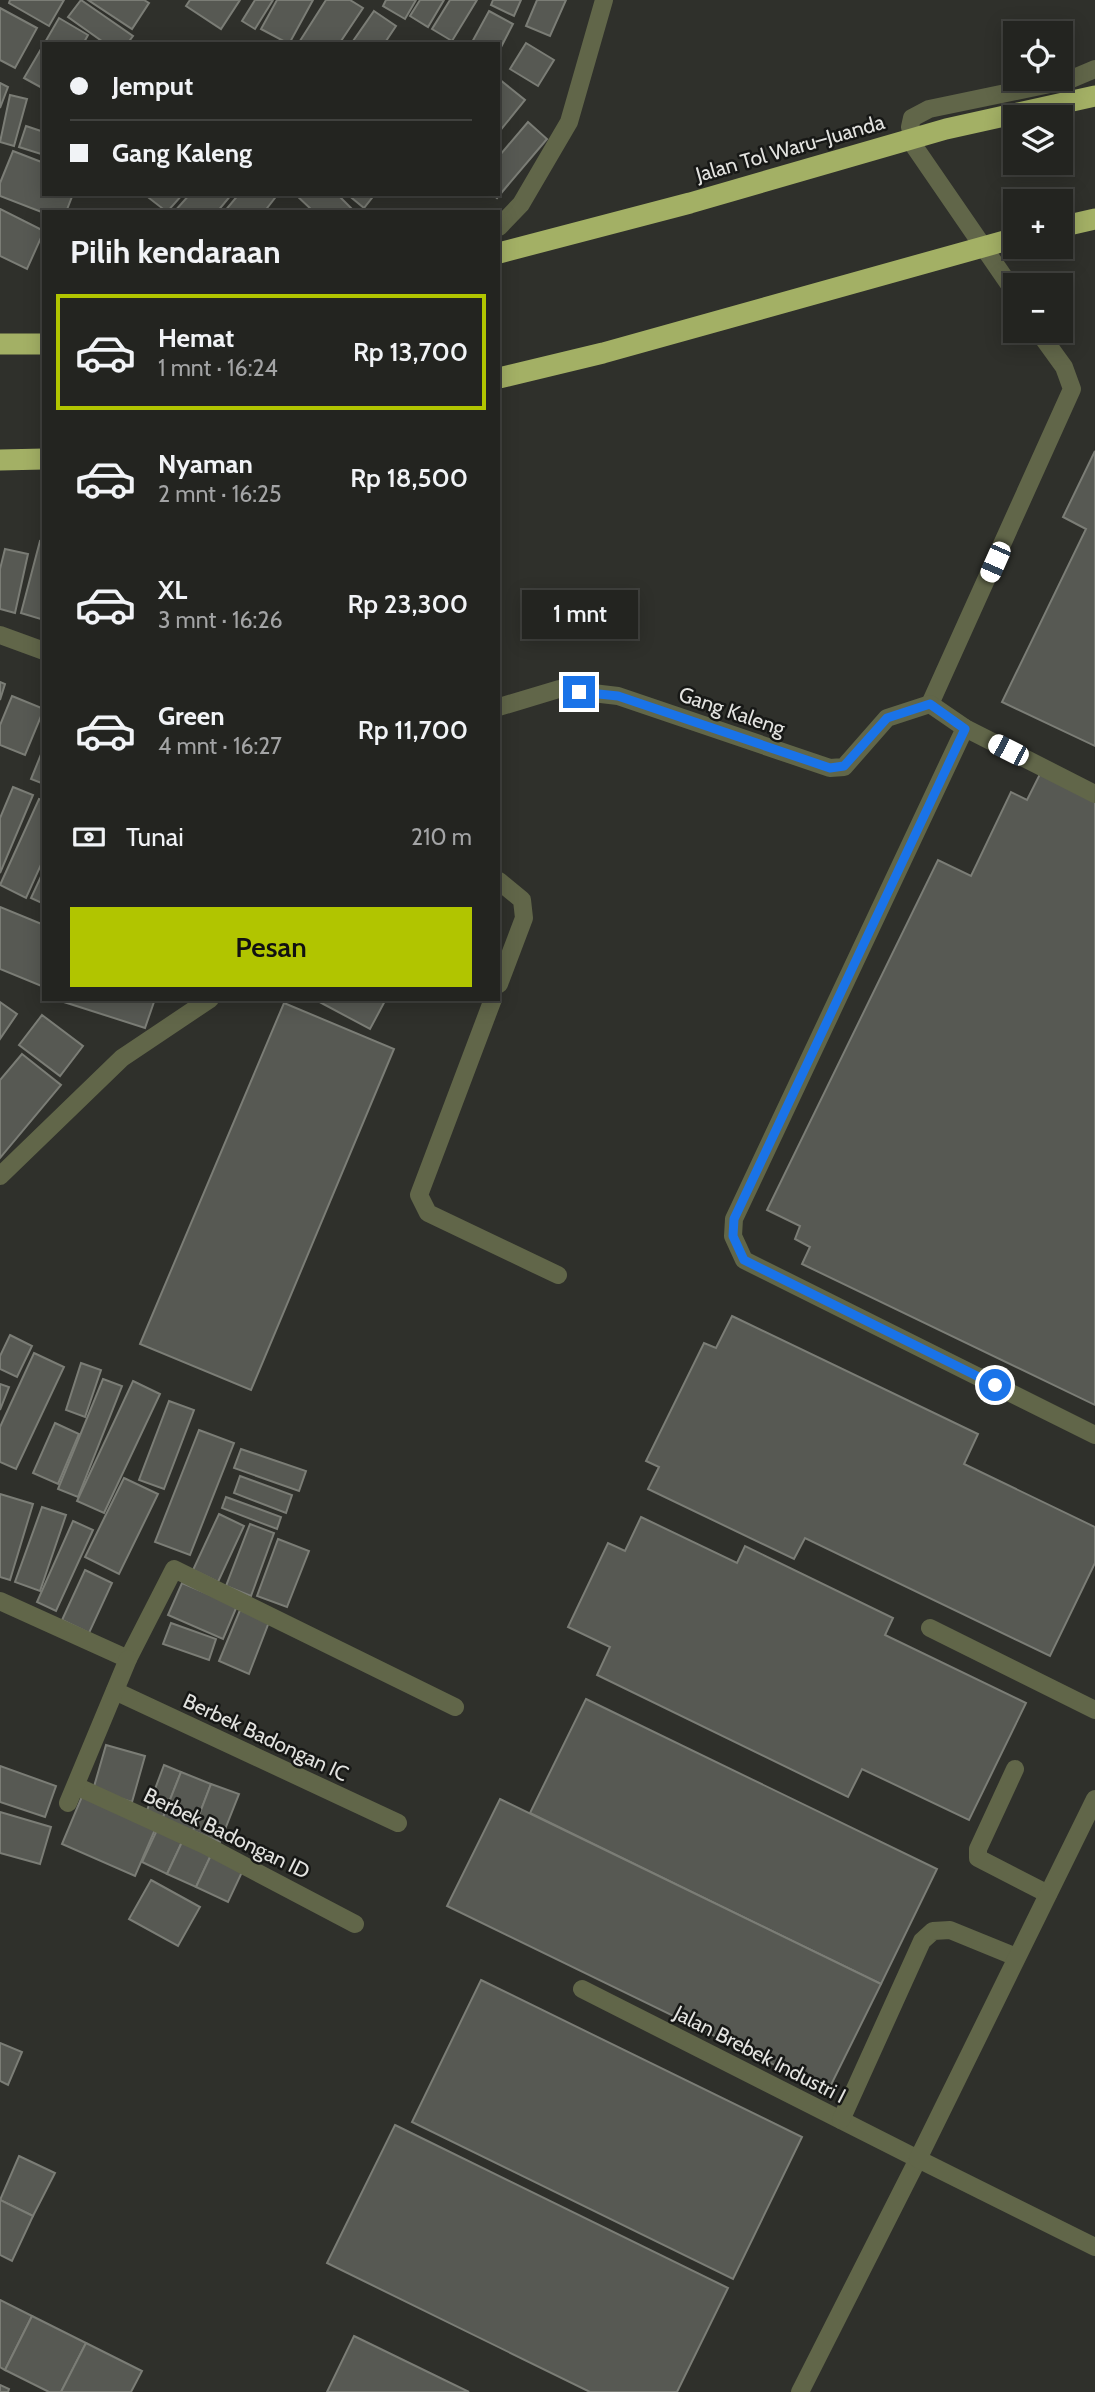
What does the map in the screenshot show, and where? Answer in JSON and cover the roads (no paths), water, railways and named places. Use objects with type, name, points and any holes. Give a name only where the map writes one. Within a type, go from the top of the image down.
[{"type":"highway","name":"Jalan Tol Waru–Juanda","points":[[500,253],[690,203],[946,129],[1095,96]]},
{"type":"highway","points":[[1073,224],[1095,219]]},
{"type":"highway","points":[[500,378],[603,353],[1003,241]]},
{"type":"highway","points":[[0,344],[42,344]]},
{"type":"highway","points":[[0,460],[42,459]]},
{"type":"street","points":[[500,226],[521,204],[569,122],[604,0]]},
{"type":"street","points":[[1003,276],[914,146],[910,127],[912,118],[929,109],[1069,79],[1095,69]]},
{"type":"street","points":[[1047,343],[1064,367],[1072,389],[930,704],[965,729],[1095,794]]},
{"type":"street","points":[[0,635],[42,650]]},
{"type":"street","name":"Gang Kaleng","points":[[500,707],[559,690],[618,696],[830,768],[844,766],[887,718],[930,704]]},
{"type":"street","points":[[965,729],[734,1219],[733,1236],[744,1260],[1095,1435]]},
{"type":"street","points":[[500,882],[522,900],[524,918],[500,981]]},
{"type":"street","points":[[0,1176],[122,1058],[207,1001]]},
{"type":"street","points":[[492,1001],[419,1195],[428,1213],[558,1275]]},
{"type":"street","points":[[68,1803],[128,1660],[174,1569],[455,1707]]},
{"type":"street","points":[[0,1601],[128,1660]]},
{"type":"street","points":[[930,1628],[1095,1710]]},
{"type":"street","name":"Berbek Badongan IC","points":[[115,1691],[398,1823]]},
{"type":"street","points":[[1016,1769],[978,1849],[978,1858],[1048,1894]]},
{"type":"street","name":"Berbek Badongan ID","points":[[76,1786],[205,1845],[355,1924]]},
{"type":"street","points":[[800,2392],[1095,1799]]},
{"type":"street","points":[[841,2120],[922,1941],[933,1931],[950,1930],[1016,1957]]},
{"type":"street","name":"Jalan Brebek Industri I","points":[[582,1989],[1095,2247]]}]
